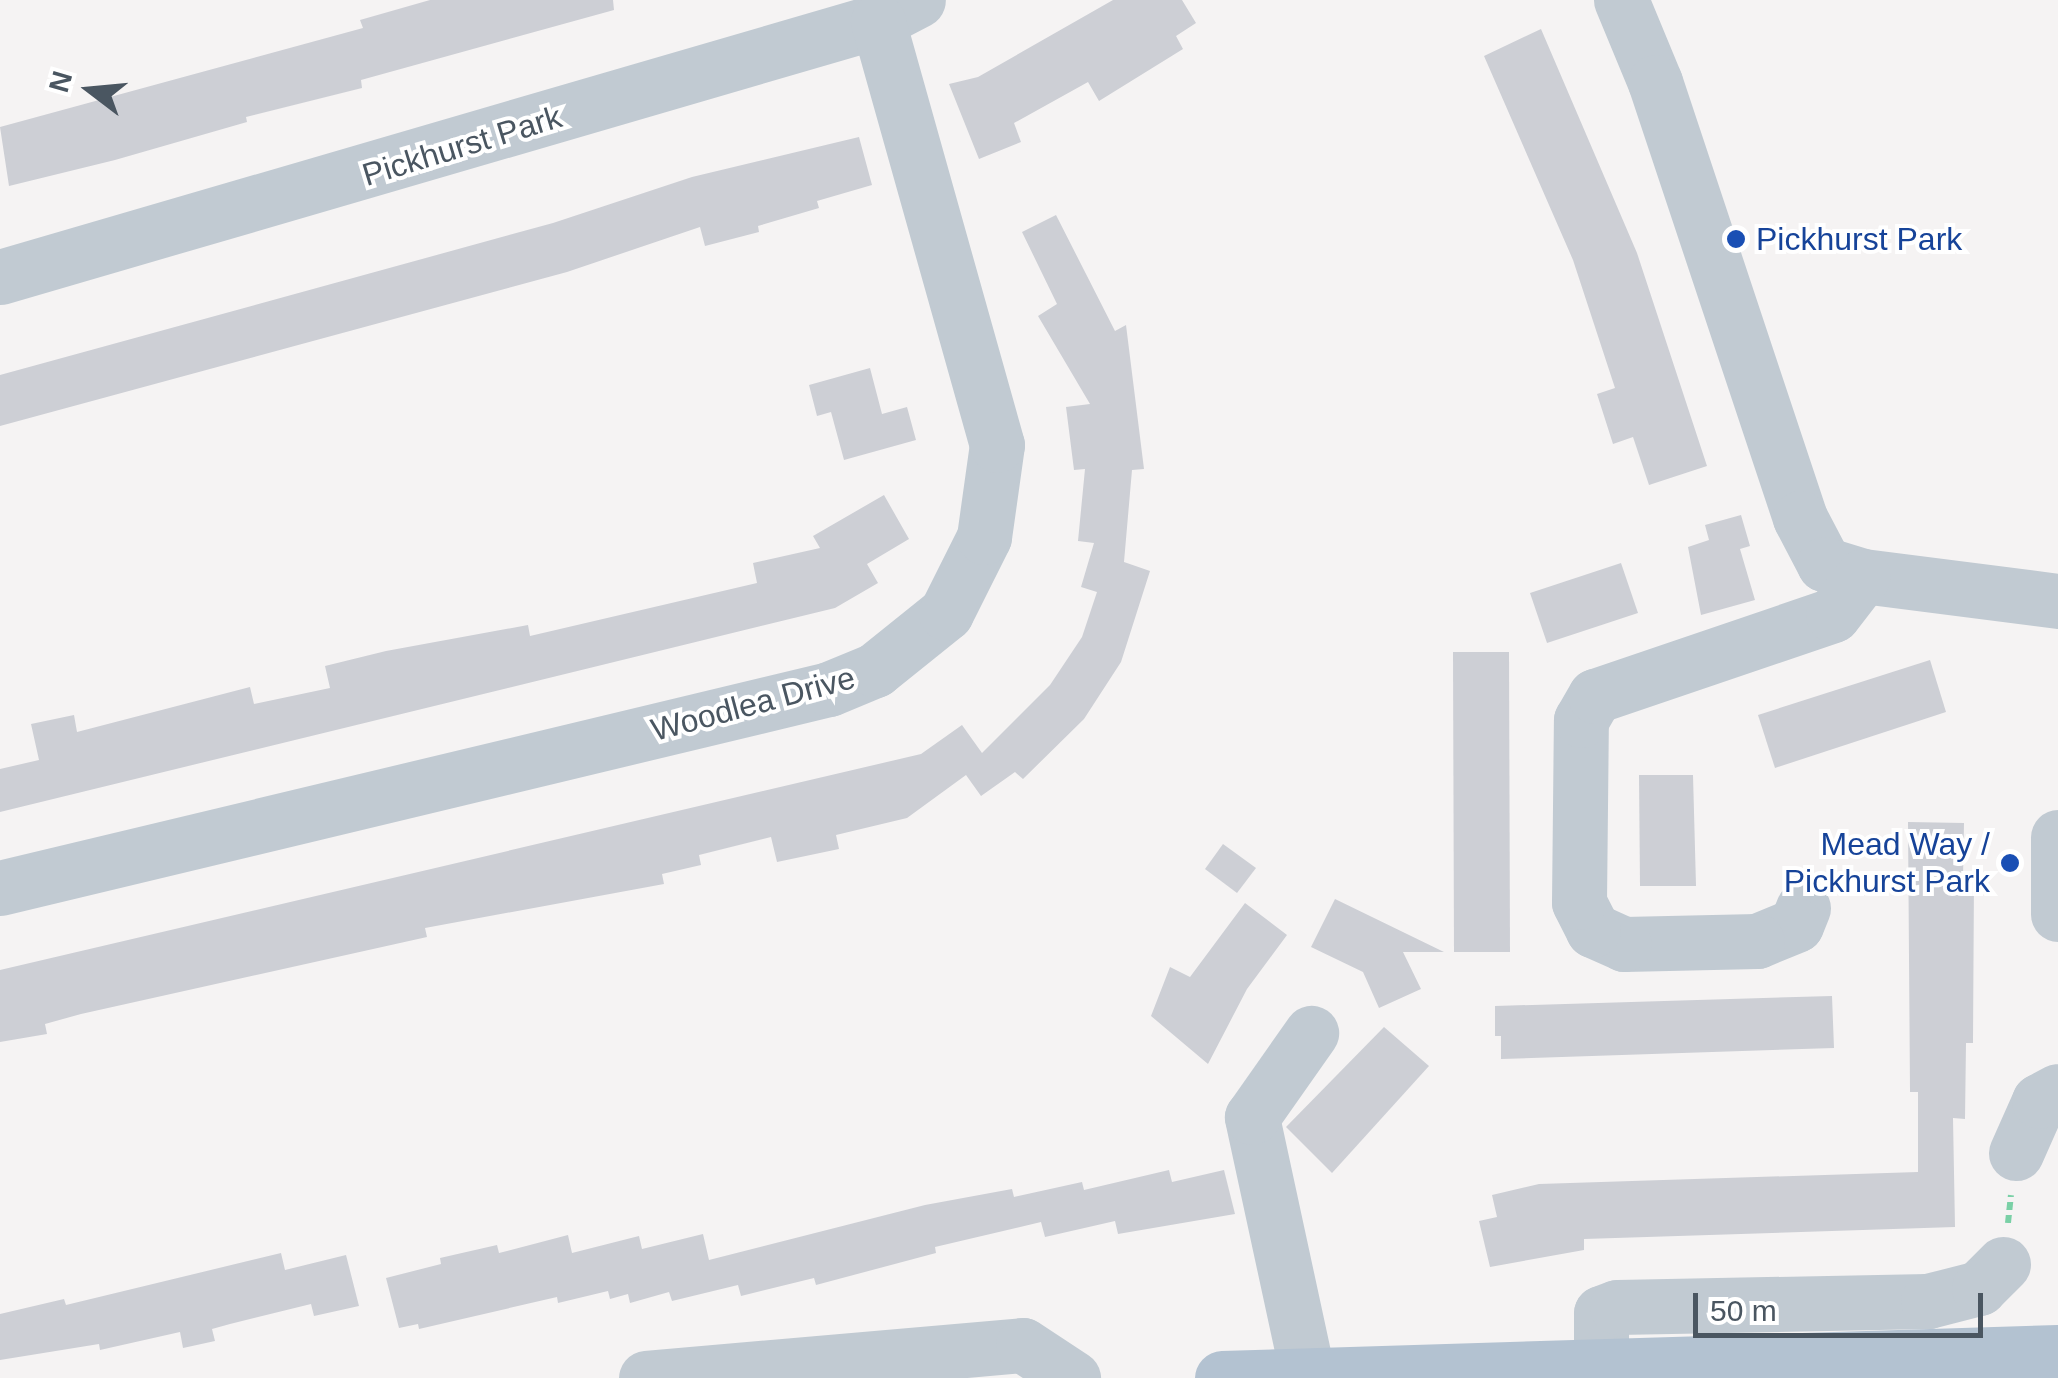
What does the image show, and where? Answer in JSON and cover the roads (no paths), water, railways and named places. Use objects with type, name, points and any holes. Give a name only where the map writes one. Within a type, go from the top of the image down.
[{"type":"main road","points":[[1222,1378],[1307,1372],[2058,1352]]},
{"type":"street","points":[[1621,0],[1655,82],[1800,518],[1824,564],[1863,576],[2058,601]]},
{"type":"street","name":"Pickhurst Park","points":[[0,277],[898,11]]},
{"type":"street","name":"Woodlea Drive","points":[[0,888],[829,689],[875,670],[946,613],[984,537],[997,445],[898,11]]},
{"type":"street","points":[[1803,908],[1796,925],[1758,940],[1624,944],[1593,930],[1579,902],[1582,720],[1595,696],[1833,615],[1863,576]]},
{"type":"street","points":[[2058,838],[2058,914]]},
{"type":"street","points":[[1307,1372],[1252,1116],[1311,1034]]},
{"type":"street","points":[[2016,1154],[2039,1101],[2058,1091]]},
{"type":"street","points":[[1601,1366],[1601,1313],[1617,1307],[1928,1301],[1979,1288],[2003,1264]]},
{"type":"street","points":[[646,1378],[1023,1345],[1073,1378]]},
{"type":"place","name":"Pickhurst Park","points":[[1736,239]]},
{"type":"place","name":"Mead Way / Pickhurst Park","points":[[2010,863]]}]
